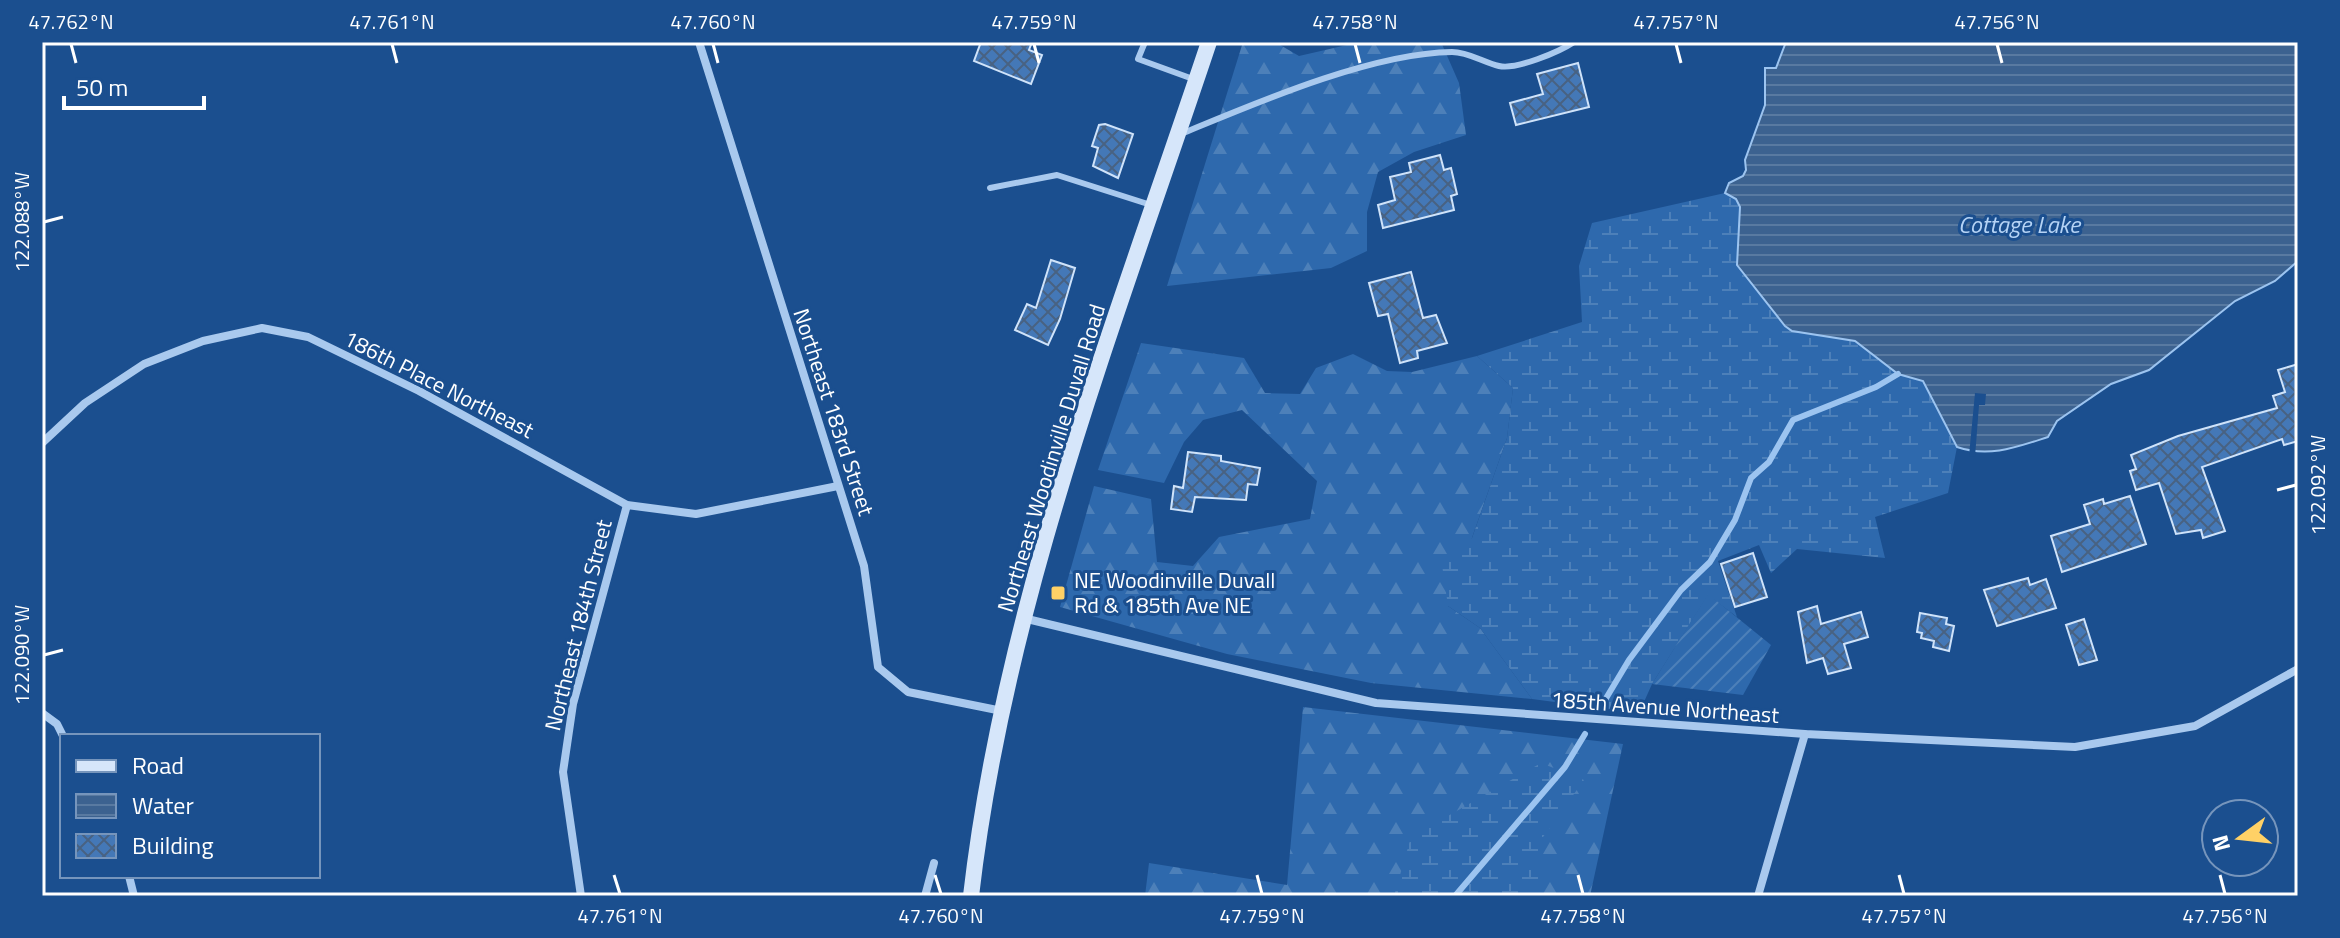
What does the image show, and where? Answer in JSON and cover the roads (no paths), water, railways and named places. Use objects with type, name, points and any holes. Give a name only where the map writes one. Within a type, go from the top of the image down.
[{"type":"main road","name":"Northeast Woodinville Duvall Road","points":[[971,896],[979,829],[1023,618],[1072,453],[1209,42]]},
{"type":"street","name":"Northeast 183rd Street","points":[[699,42],[864,566],[878,667],[908,692],[1002,711]]},
{"type":"street","name":"186th Place Northeast","points":[[42,443],[85,403],[144,364],[203,341],[262,328],[308,337],[419,391],[627,505],[696,514],[838,486]]},
{"type":"street","name":"Northeast 184th Street","points":[[581,896],[563,772],[573,704],[627,505]]},
{"type":"street","name":"185th Avenue Northeast","points":[[1023,618],[1376,703],[1805,734],[2075,747],[2195,726],[2298,669]]},
{"type":"street","points":[[42,713],[57,724],[62,734]]},
{"type":"street","points":[[1758,896],[1805,734]]},
{"type":"street","points":[[925,896],[934,863]]},
{"type":"lane","points":[[1145,42],[1138,59],[1196,81]]},
{"type":"lane","points":[[1178,135],[1313,83],[1426,53],[1457,52],[1503,67],[1561,51],[1574,42]]},
{"type":"lane","points":[[990,188],[1057,175],[1154,206]]},
{"type":"water","name":"Cottage Lake","points":[[1786,42],[2298,42],[2298,261],[2275,281],[2235,301],[2149,370],[2111,384],[2057,421],[2048,437],[1992,451],[1957,447],[1923,381],[1898,374],[1855,341],[1792,331],[1737,265],[1740,207],[1736,199],[1725,193],[1729,183],[1743,176],[1746,170],[1745,160],[1765,105],[1765,68],[1776,68]]},
{"type":"waterway","points":[[1602,705],[1629,660],[1681,590],[1710,562],[1735,520],[1751,478],[1769,462],[1793,420],[1876,387],[1898,374]]},
{"type":"waterway","points":[[1455,896],[1565,767],[1585,734]]},
{"type":"place","name":"NE Woodinville Duvall Rd & 185th Ave NE","points":[[1058,593]]}]
